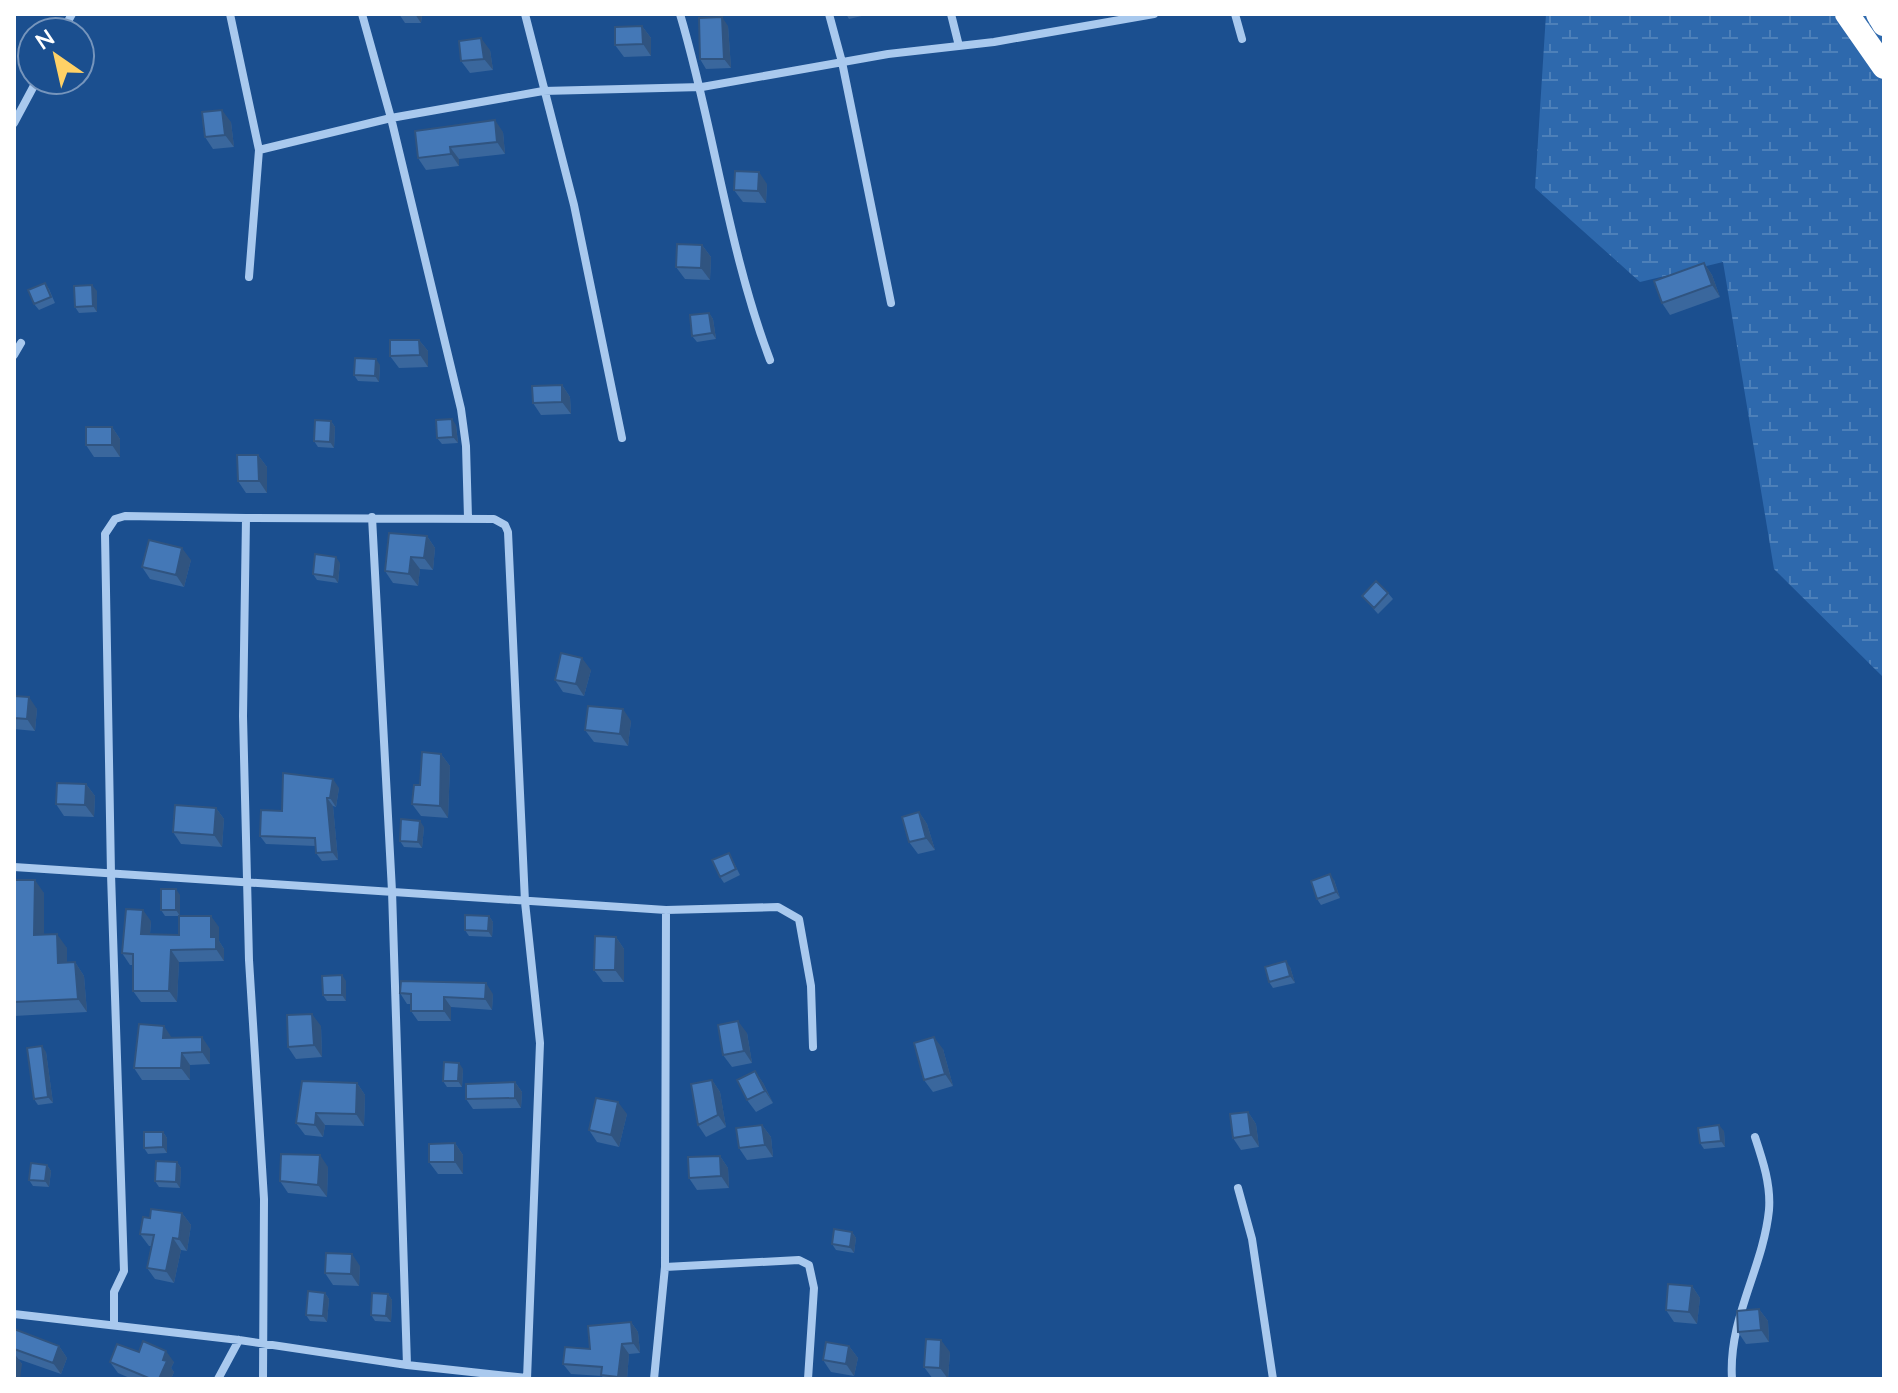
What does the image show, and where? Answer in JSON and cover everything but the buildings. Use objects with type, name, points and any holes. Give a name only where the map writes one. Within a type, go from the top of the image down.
[{"type":"highway","points":[[1847,14],[1884,67]]},
{"type":"highway","points":[[1878,14],[1884,24]]},
{"type":"street","points":[[230,14],[259,150],[249,277]]},
{"type":"street","points":[[362,14],[391,118],[461,409],[466,446],[468,518]]},
{"type":"street","points":[[525,14],[574,205],[622,438]]},
{"type":"street","points":[[680,14],[702,87],[750,307],[770,360]]},
{"type":"street","points":[[829,14],[842,62],[891,303]]},
{"type":"street","points":[[951,14],[959,46]]},
{"type":"street","points":[[1093,14],[1095,25]]},
{"type":"street","points":[[259,150],[391,118],[543,91],[702,87],[1154,14]]},
{"type":"street","points":[[1235,14],[1242,39]]},
{"type":"street","points":[[14,123],[28,96]]},
{"type":"street","points":[[14,355],[21,343]]},
{"type":"street","points":[[14,1314],[114,1324],[527,1379],[540,1043],[525,902],[508,532],[500,521],[468,518],[125,516],[115,519],[105,534],[111,874],[124,1271],[114,1292],[114,1324]]},
{"type":"street","points":[[372,517],[392,891],[407,1365]]},
{"type":"street","points":[[246,518],[243,716],[247,880],[264,1199],[263,1379]]},
{"type":"street","points":[[14,867],[666,910],[778,907],[799,919],[811,986],[813,1047]]},
{"type":"street","points":[[654,1379],[665,1267],[666,910]]},
{"type":"street","points":[[1732,1379],[1731,1358],[1737,1316],[1757,1259],[1769,1210],[1766,1172],[1755,1137]]},
{"type":"street","points":[[1238,1188],[1252,1239],[1273,1379]]},
{"type":"street","points":[[665,1267],[799,1260],[809,1265],[814,1288],[808,1379]]},
{"type":"street","points":[[218,1379],[239,1340]]},
{"type":"green space","points":[[1546,14],[1884,14],[1884,678],[1774,569],[1723,262],[1640,282],[1535,188]]}]
